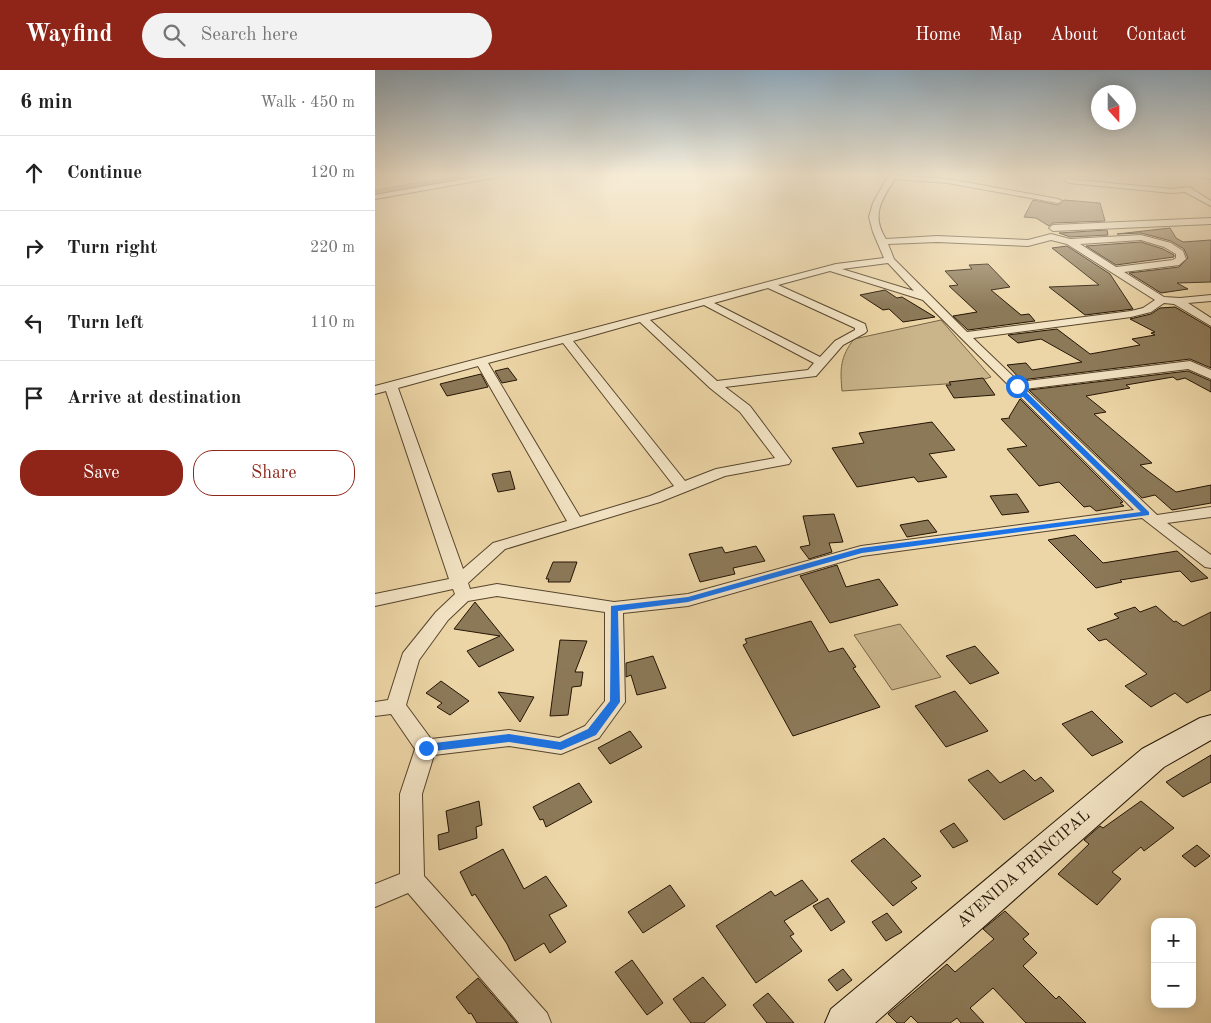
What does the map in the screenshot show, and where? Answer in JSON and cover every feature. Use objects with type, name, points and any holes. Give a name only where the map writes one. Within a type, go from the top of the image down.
[{"type":"main road","name":"AVENIDA PRINCIPAL","points":[[845,1023],[1153,758],[1211,726]]},
{"type":"street","points":[[872,218],[874,230],[883,242],[883,248],[890,260],[926,298],[1150,517],[1211,563]]},
{"type":"street","points":[[1053,224],[1054,218]]},
{"type":"street","points":[[883,242],[937,239],[1028,242],[1053,224],[1211,221]]},
{"type":"street","points":[[1053,224],[1069,242],[1162,300],[1177,301],[1211,298]]},
{"type":"street","points":[[1069,242],[1143,237],[1159,240],[1180,253],[1181,259],[1176,263],[1114,270]]},
{"type":"street","points":[[375,390],[482,363],[830,268],[890,260]]},
{"type":"street","points":[[830,268],[926,298]]},
{"type":"street","points":[[714,385],[812,374],[839,343],[861,331],[861,326],[769,285]]},
{"type":"street","points":[[964,336],[1131,314],[1147,310],[1162,300]]},
{"type":"street","points":[[1177,301],[1211,323]]},
{"type":"street","points":[[705,302],[821,362]]},
{"type":"street","points":[[426,748],[397,706],[410,658],[461,589],[499,546],[655,499],[721,472],[785,461],[745,409],[714,385],[643,319]]},
{"type":"street","points":[[565,340],[683,488]]},
{"type":"street","points":[[1017,386],[1211,361]]},
{"type":"street","points":[[482,363],[576,523]]},
{"type":"street","points":[[1190,365],[1211,375]]},
{"type":"street","points":[[391,387],[461,589]]},
{"type":"street","points":[[375,600],[461,589],[497,590],[614,608],[688,600],[861,551],[1150,517],[1211,512]]},
{"type":"street","points":[[426,748],[509,738],[561,746],[592,732],[615,702],[614,608]]},
{"type":"street","points":[[375,708],[397,706]]},
{"type":"street","points":[[426,748],[411,794],[412,880],[537,1023]]},
{"type":"street","points":[[375,896],[412,880]]},
{"type":"shaded area","points":[[941,320],[991,377],[975,382],[842,391],[842,364],[846,352],[854,339]]},
{"type":"shaded area","points":[[900,624],[941,677],[892,690],[854,635]]},
{"type":"building","points":[[1037,218],[1104,218],[1105,221],[1053,223],[1049,226]]},
{"type":"building","points":[[1170,228],[1176,238],[1183,242],[1211,240],[1211,282],[1177,283],[1188,289],[1161,293],[1129,273],[1179,267],[1188,258],[1184,249],[1171,241],[1141,233],[1117,234]]},
{"type":"building","points":[[1107,230],[1108,235],[1070,237],[1059,233]]},
{"type":"building","points":[[1141,242],[1163,249],[1174,255],[1174,257],[1116,265],[1086,246]]},
{"type":"building","points":[[1067,246],[1110,274],[1133,309],[1085,315],[1049,287],[1099,285],[1052,248]]},
{"type":"building","points":[[988,264],[1010,287],[991,290],[1021,315],[1029,314],[1035,321],[968,330],[953,316],[977,312],[949,286],[958,285],[945,271],[972,269],[969,265]]},
{"type":"building","points":[[885,290],[897,298],[902,297],[935,317],[903,322],[889,309],[883,310],[860,295]]},
{"type":"building","points":[[1175,307],[1211,328],[1211,368],[1190,359],[1021,380],[1007,365],[1026,363],[1032,370],[1082,362],[1041,339],[1018,343],[1008,335],[1057,329],[1090,354],[1140,345],[1132,339],[1155,335],[1151,333],[1155,332],[1130,319],[1151,314],[1160,308]]},
{"type":"building","points":[[508,368],[517,380],[502,383],[495,371]]},
{"type":"building","points":[[1188,371],[1211,381],[1211,392],[1185,378],[1177,380],[1173,377],[1126,385],[1130,388],[1086,396],[1106,412],[1094,414],[1152,463],[1140,465],[1176,492],[1211,485],[1211,503],[1172,510],[1155,495],[1142,498],[1029,390]]},
{"type":"building","points":[[481,374],[488,387],[447,396],[440,384]]},
{"type":"building","points":[[983,378],[995,395],[954,398],[946,385],[951,385],[949,382]]},
{"type":"building","points":[[1020,399],[1123,502],[1120,503],[1124,506],[1096,511],[1090,506],[1084,507],[1059,482],[1039,486],[1007,449],[1027,446],[1001,419],[1010,418]]},
{"type":"building","points":[[932,422],[955,450],[929,454],[947,477],[918,482],[914,477],[857,487],[832,448],[864,443],[859,433]]},
{"type":"building","points":[[510,471],[515,489],[498,492],[492,474]]},
{"type":"building","points":[[1017,494],[1029,512],[1002,515],[990,496]]},
{"type":"building","points":[[834,514],[843,542],[829,543],[832,552],[809,559],[800,547],[810,545],[803,516]]},
{"type":"building","points":[[928,520],[937,532],[907,537],[900,525]]},
{"type":"building","points":[[1075,535],[1103,563],[1177,551],[1208,578],[1191,582],[1180,571],[1120,580],[1122,582],[1096,588],[1048,540]]},
{"type":"building","points":[[756,546],[765,561],[733,568],[735,574],[700,582],[689,554],[722,547],[725,553]]},
{"type":"building","points":[[553,562],[577,562],[570,582],[548,582],[549,579],[546,579]]},
{"type":"building","points":[[837,565],[846,587],[879,579],[898,605],[830,623],[800,576]]},
{"type":"building","points":[[475,602],[514,650],[479,667],[467,651],[500,636],[454,629]]},
{"type":"building","points":[[1156,606],[1174,622],[1176,621],[1183,626],[1211,612],[1211,690],[1187,703],[1175,693],[1151,707],[1125,686],[1147,674],[1106,639],[1099,641],[1087,629],[1119,618],[1114,614],[1135,607],[1140,612]]},
{"type":"building","points":[[811,621],[829,652],[843,648],[856,667],[853,668],[880,707],[793,736],[743,645],[747,643],[745,639]]},
{"type":"building","points":[[560,640],[587,641],[575,672],[583,672],[581,686],[572,687],[568,715],[550,716]]},
{"type":"building","points":[[975,646],[999,673],[970,684],[946,656]]},
{"type":"building","points":[[653,656],[666,688],[637,695],[631,675],[626,677],[626,663]]},
{"type":"building","points":[[441,681],[469,701],[450,715],[437,707],[442,703],[426,693]]},
{"type":"building","points":[[955,691],[988,731],[946,747],[915,706]]},
{"type":"building","points":[[498,692],[534,697],[520,722]]},
{"type":"building","points":[[1092,711],[1123,742],[1092,756],[1062,724]]},
{"type":"building","points":[[630,731],[642,747],[610,764],[598,748]]},
{"type":"building","points":[[1211,755],[1211,782],[1183,797],[1166,782]]},
{"type":"building","points":[[988,770],[1000,783],[1024,770],[1035,781],[1041,777],[1054,791],[1004,820],[968,780]]},
{"type":"building","points":[[579,783],[592,802],[546,827],[543,819],[540,820],[533,807]]},
{"type":"building","points":[[479,801],[482,825],[476,827],[477,838],[439,850],[438,835],[449,832],[446,811]]},
{"type":"building","points":[[1141,801],[1174,828],[1144,851],[1141,847],[1112,872],[1121,879],[1097,905],[1058,874],[1089,844],[1084,840],[1100,826],[1103,828]]},
{"type":"building","points":[[954,823],[968,841],[953,848],[940,831]]},
{"type":"building","points":[[884,838],[921,876],[911,882],[917,888],[893,906],[851,861]]},
{"type":"building","points":[[1197,845],[1210,856],[1195,867],[1182,856]]},
{"type":"building","points":[[503,849],[524,889],[546,876],[567,906],[549,915],[566,942],[550,953],[544,943],[515,961],[507,944],[475,894],[472,896],[460,872]]},
{"type":"building","points":[[802,880],[818,900],[784,921],[794,934],[790,936],[802,951],[756,983],[716,926],[771,891],[775,896]]},
{"type":"building","points":[[670,885],[685,906],[643,933],[628,912]]},
{"type":"building","points":[[828,898],[845,922],[831,931],[813,906]]},
{"type":"building","points":[[1005,911],[1029,934],[1023,939],[1037,953],[1023,966],[1056,999],[1059,996],[1086,1023],[1026,1023],[993,988],[970,1008],[984,1023],[961,1023],[957,1018],[950,1023],[918,1023],[911,1016],[904,1023],[897,1023],[888,1014],[947,964],[955,972],[994,939],[983,929]]},
{"type":"building","points":[[887,913],[902,932],[886,941],[872,922]]},
{"type":"building","points":[[632,960],[663,1003],[647,1015],[615,972]]},
{"type":"building","points":[[843,969],[852,980],[837,991],[828,980]]},
{"type":"building","points":[[703,977],[726,1005],[704,1023],[691,1023],[673,999]]},
{"type":"building","points":[[478,978],[517,1023],[477,1023],[471,1013],[469,1014],[456,997]]},
{"type":"building","points":[[768,993],[794,1023],[767,1023],[753,1005]]},
{"type":"route","points":[[426,748],[509,738],[561,746],[592,732],[615,702],[614,608],[688,600],[861,551],[1147,514],[1017,386]]}]
